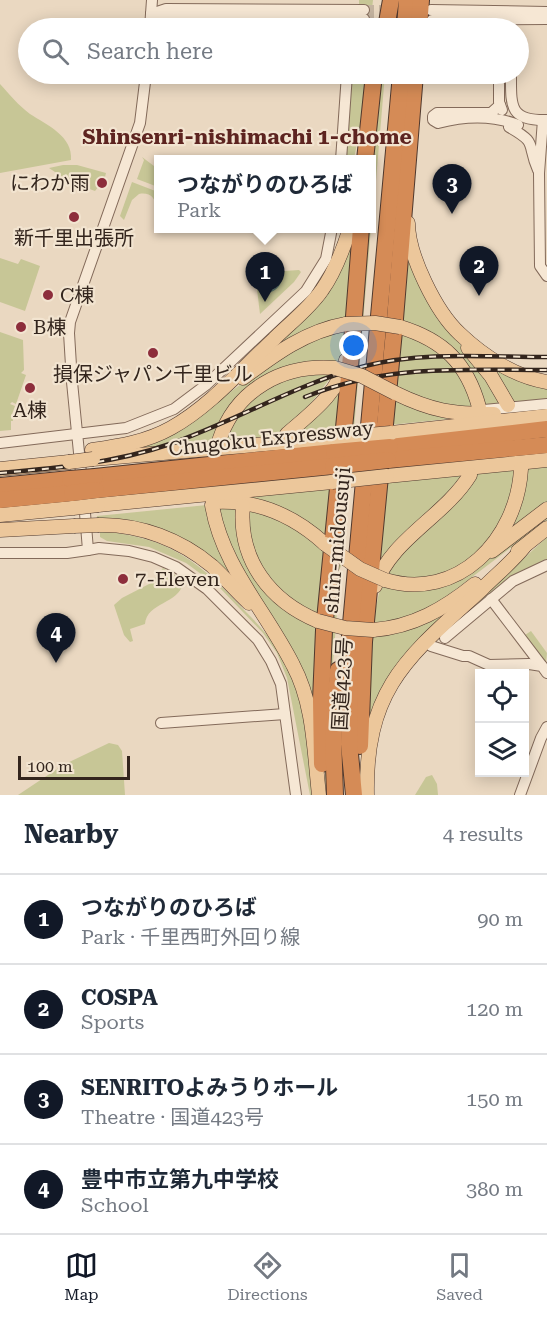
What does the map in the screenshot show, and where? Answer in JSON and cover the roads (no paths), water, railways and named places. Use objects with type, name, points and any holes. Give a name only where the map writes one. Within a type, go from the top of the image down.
[{"type":"highway","points":[[380,18],[381,0]]},
{"type":"highway","points":[[388,18],[391,0]]},
{"type":"highway","points":[[396,18],[398,0]]},
{"type":"highway","points":[[406,18],[407,0]]},
{"type":"highway","points":[[412,18],[413,0]]},
{"type":"highway","points":[[365,155],[374,84]]},
{"type":"highway","name":"shin-midousuji","points":[[376,223],[390,84]]},
{"type":"highway","name":"shin-midousuji","points":[[354,795],[349,750],[348,690],[352,594],[400,84]]},
{"type":"highway","name":"国道423号","points":[[365,795],[360,735],[407,186],[413,84]]},
{"type":"highway","name":"国道423号","points":[[324,795],[321,707],[324,630],[350,319],[360,233]]},
{"type":"highway","name":"shin-midousuji","points":[[335,795],[334,719],[375,233]]},
{"type":"highway","name":"Chugoku Expressway","points":[[0,500],[96,491],[389,454],[547,429]]},
{"type":"highway","name":"Chugoku Expressway","points":[[389,454],[547,445]]},
{"type":"highway","name":"Chugoku Expressway","points":[[0,486],[72,493]]},
{"type":"highway","points":[[352,761],[354,708],[367,635]]},
{"type":"main road","points":[[407,186],[408,229],[414,255],[435,300],[460,334],[492,359],[527,378],[547,382]]},
{"type":"main road","points":[[200,409],[321,292],[337,265],[348,233]]},
{"type":"main road","points":[[287,435],[322,403],[339,381],[344,367],[350,319]]},
{"type":"main road","points":[[92,455],[149,438],[170,428],[294,343],[315,332],[350,319],[400,327],[429,339],[454,358],[471,382],[479,407]]},
{"type":"main road","points":[[460,334],[462,340],[497,385],[508,405]]},
{"type":"main road","points":[[219,441],[234,411],[257,387],[294,370],[310,368],[335,368],[362,376],[436,410],[457,414],[547,414]]},
{"type":"main road","points":[[141,501],[334,460],[389,454],[547,414]]},
{"type":"main road","points":[[389,454],[547,460]]},
{"type":"main road","points":[[0,469],[92,455],[334,460]]},
{"type":"main road","points":[[0,464],[68,458]]},
{"type":"main road","points":[[468,569],[483,555],[506,523],[518,495],[521,469]]},
{"type":"main road","points":[[367,635],[372,592],[385,564],[402,544],[453,499],[470,475]]},
{"type":"main road","points":[[96,491],[141,501],[190,503],[231,501],[257,505],[286,515],[360,569],[385,580],[405,585],[430,584],[468,569],[547,509]]},
{"type":"main road","points":[[0,515],[72,493]]},
{"type":"main road","points":[[212,505],[226,552],[293,664],[305,694],[319,795]]},
{"type":"main road","points":[[243,506],[244,543],[252,564],[282,600],[318,621],[367,635],[402,626],[436,611],[460,596],[547,528]]},
{"type":"main road","points":[[0,530],[99,525],[139,529],[162,536],[184,546],[217,571],[269,624]]},
{"type":"main road","points":[[365,795],[374,725],[389,686],[407,660],[524,547]]},
{"type":"main road","points":[[407,660],[445,638]]},
{"type":"street","points":[[151,18],[152,0]]},
{"type":"street","points":[[151,14],[166,9],[283,4],[345,18]]},
{"type":"street","points":[[276,18],[283,4]]},
{"type":"street","points":[[516,18],[547,12]]},
{"type":"street","points":[[151,14],[163,18]]},
{"type":"street","points":[[352,18],[364,14]]},
{"type":"street","points":[[426,15],[474,18]]},
{"type":"street","points":[[529,19],[547,19]]},
{"type":"street","points":[[88,550],[72,382],[70,322],[140,123],[145,84]]},
{"type":"street","points":[[341,155],[346,84]]},
{"type":"street","points":[[500,84],[501,108],[508,118],[536,140],[540,168]]},
{"type":"street","points":[[488,118],[501,108],[509,84]]},
{"type":"street","points":[[511,84],[513,109],[520,117],[529,120],[545,120]]},
{"type":"street","points":[[501,108],[491,113],[437,113],[433,116],[434,122],[495,123],[508,126],[526,136],[531,143],[534,162],[540,168]]},
{"type":"street","points":[[444,121],[454,118],[488,118],[505,120],[521,127],[545,120]]},
{"type":"street","points":[[545,120],[540,168],[540,266],[547,276]]},
{"type":"street","points":[[0,443],[126,428],[171,411],[191,398],[306,291],[326,259],[331,233]]},
{"type":"street","points":[[457,414],[547,404]]},
{"type":"street","points":[[0,553],[67,553],[99,548],[116,549],[153,557],[181,570],[207,589],[265,649],[280,681],[296,795]]},
{"type":"street","points":[[445,638],[513,581],[547,565]]},
{"type":"street","points":[[491,599],[545,670]]},
{"type":"street","points":[[431,645],[469,656],[489,665],[529,664],[545,670]]},
{"type":"street","points":[[160,723],[285,714]]},
{"type":"street","points":[[520,795],[547,727]]},
{"type":"tunnel","points":[[364,10],[394,10]]},
{"type":"railway","points":[[0,473],[86,464],[128,456],[170,444],[316,382],[340,373],[387,361],[455,356],[547,357]]},
{"type":"railway","points":[[305,397],[335,386],[394,374],[454,370],[547,370]]},
{"type":"place","name":"にわか雨","points":[[102,183]]},
{"type":"place","name":"SENRITOよみうりホール","points":[[452,214]]},
{"type":"place","name":"新千里出張所","points":[[74,217]]},
{"type":"place","name":"C棟","points":[[48,295]]},
{"type":"place","name":"COSPA","points":[[479,296]]},
{"type":"place","name":"つながりのひろば","points":[[265,302]]},
{"type":"place","name":"B棟","points":[[21,327]]},
{"type":"place","name":"損保ジャパン千里ビル","points":[[153,353]]},
{"type":"place","name":"A棟","points":[[30,388]]},
{"type":"place","name":"7-Eleven","points":[[123,579]]},
{"type":"place","name":"豊中市立第九中学校","points":[[56,663]]},
{"type":"district","name":"Shinsenri-nishimachi 1-chome","points":[[247,137]]}]
